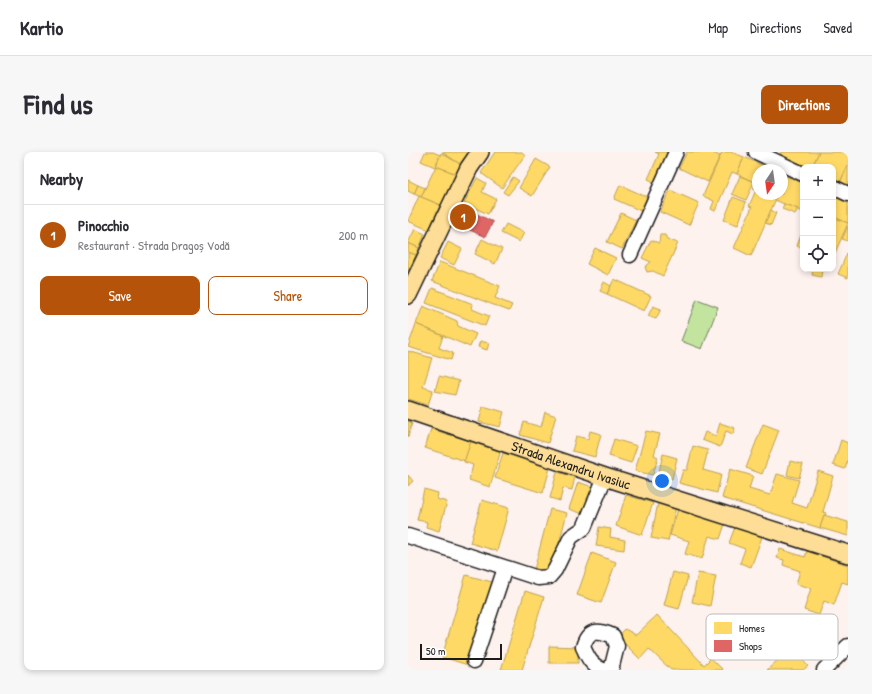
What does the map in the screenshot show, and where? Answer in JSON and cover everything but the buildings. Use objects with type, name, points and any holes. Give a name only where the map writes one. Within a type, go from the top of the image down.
[{"type":"main road","points":[[409,291],[469,168],[480,152]]},
{"type":"main road","name":"Strada Alexandru Ivasiuc","points":[[408,410],[605,477],[848,554]]},
{"type":"street","points":[[630,255],[676,152]]},
{"type":"street","points":[[756,152],[800,173]]},
{"type":"street","points":[[836,188],[848,194]]},
{"type":"street","points":[[408,536],[538,578],[549,577],[555,570],[571,537],[584,528],[605,477]]},
{"type":"street","points":[[474,661],[505,568]]},
{"type":"street","points":[[603,670],[596,667],[590,661],[583,647],[586,638],[592,632],[604,631],[614,636],[617,646],[611,670]]},
{"type":"street","points":[[838,656],[848,646]]},
{"type":"street","points":[[824,670],[834,660]]},
{"type":"green space","points":[[697,299],[718,307],[702,349],[681,341]]},
{"type":"place","name":"Pinocchio","points":[[463,217]]}]
